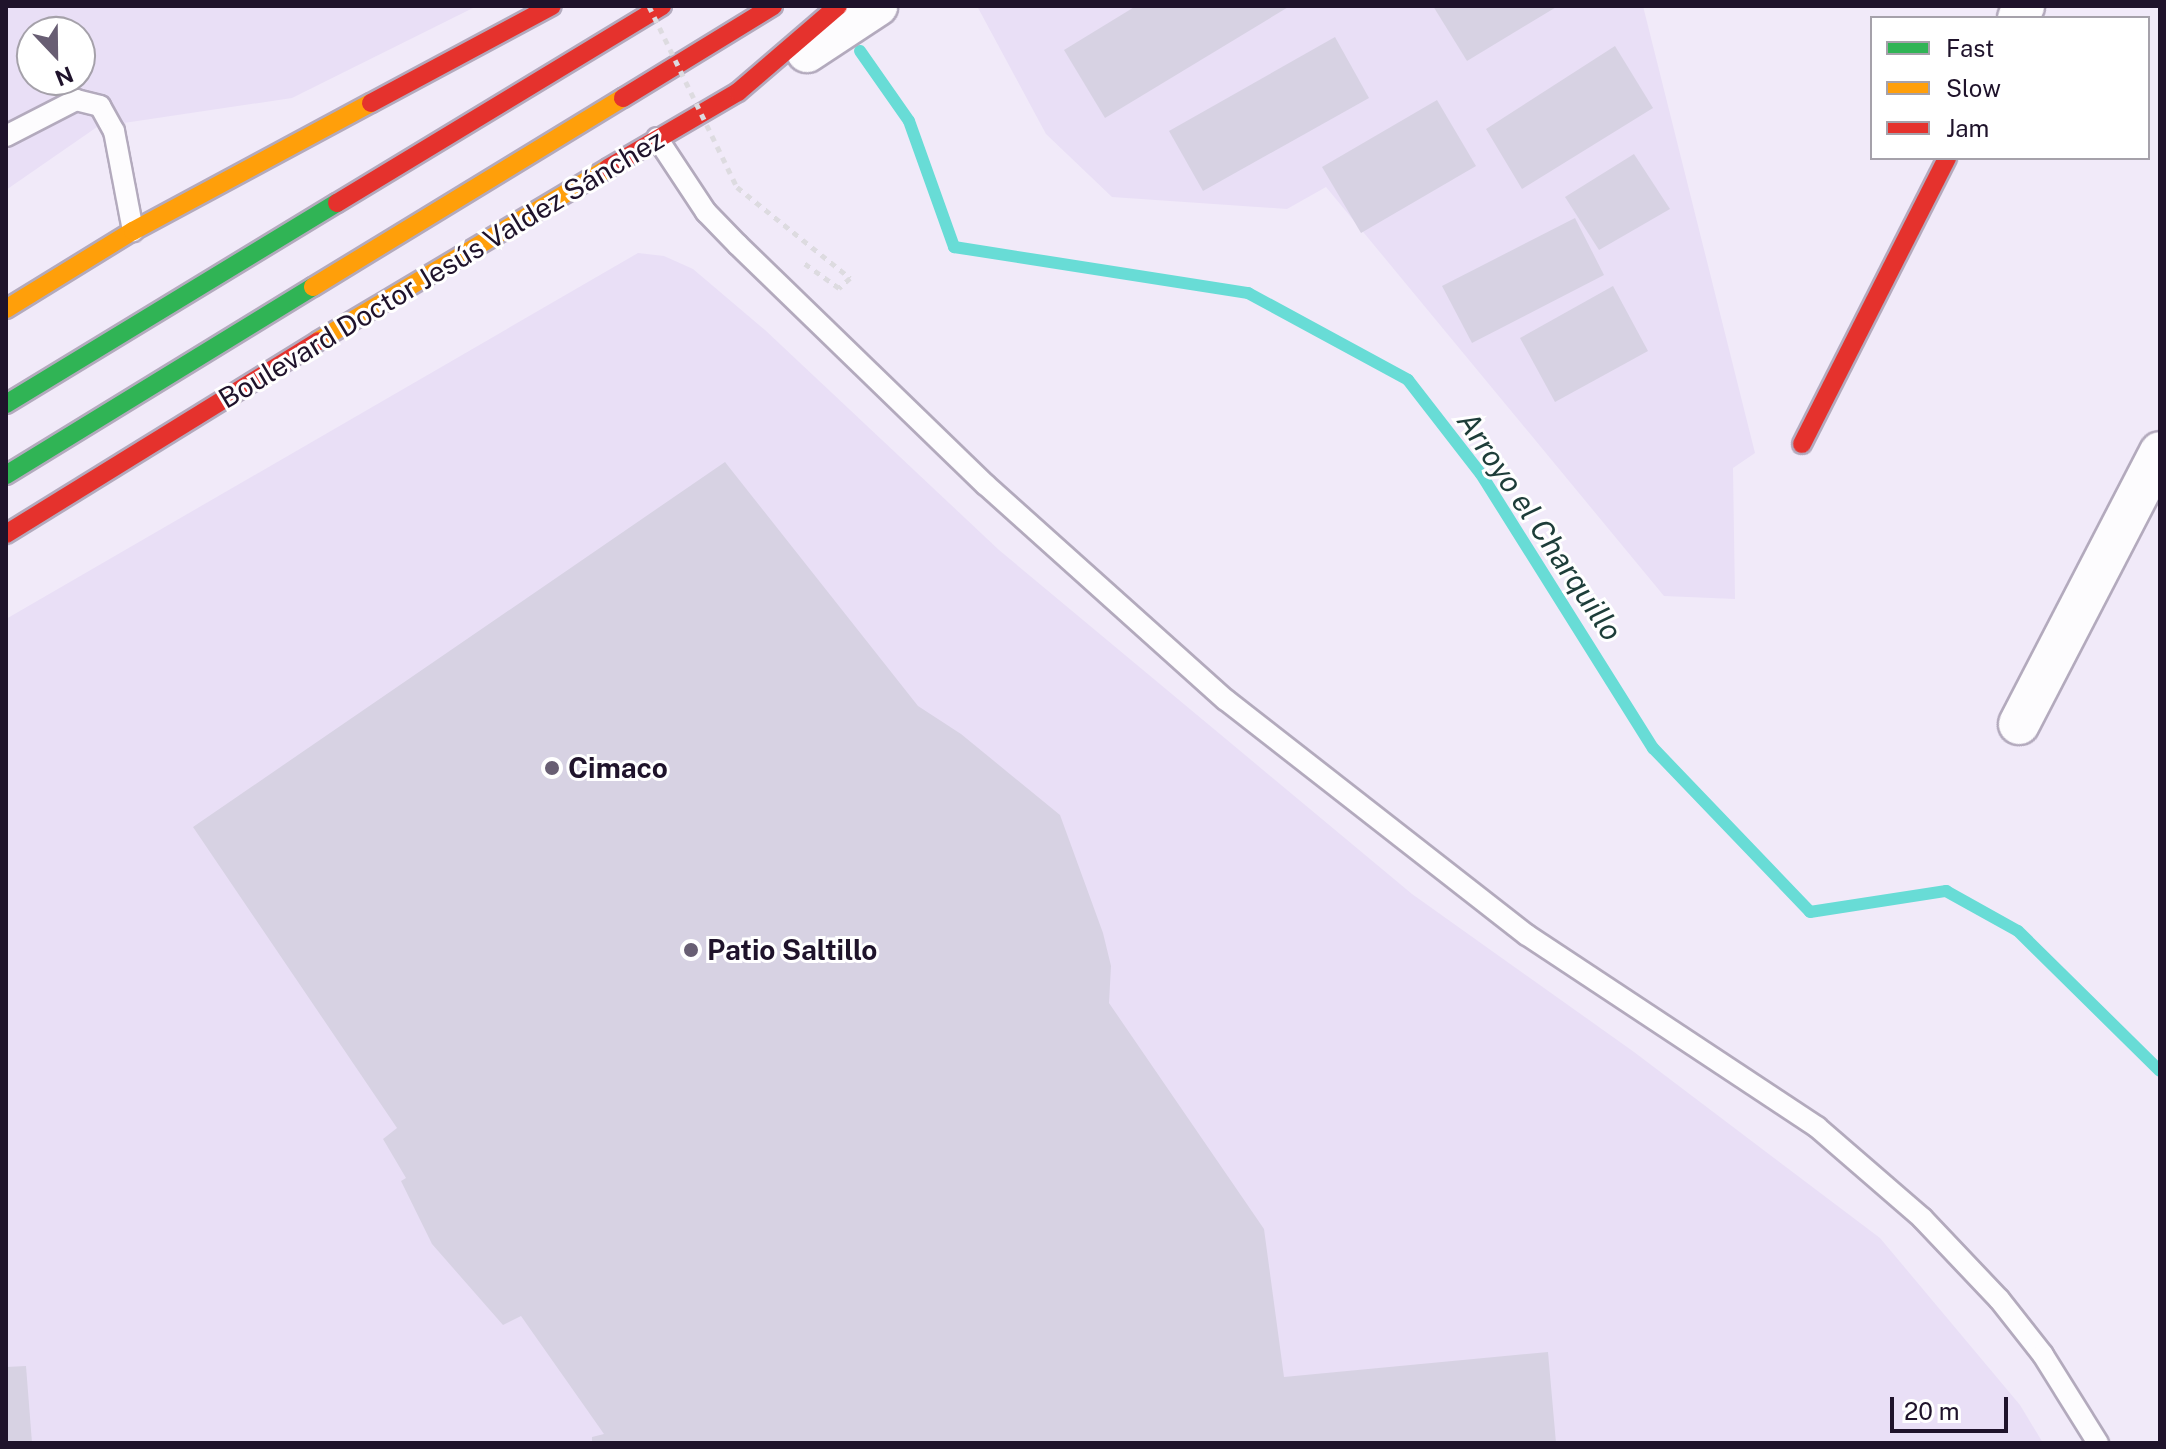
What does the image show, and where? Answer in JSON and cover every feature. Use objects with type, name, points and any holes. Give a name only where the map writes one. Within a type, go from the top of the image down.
[{"type":"street","points":[[6,309],[133,231],[552,6]]},
{"type":"street","points":[[6,404],[662,6]]},
{"type":"street","name":"Boulevard Doctor Jesús Valdez Sánchez","points":[[6,475],[773,6]]},
{"type":"street","points":[[738,92],[838,6]]},
{"type":"street","name":"Boulevard Doctor Jesús Valdez Sánchez","points":[[6,534],[877,6]]},
{"type":"street","points":[[1802,444],[1946,160]]},
{"type":"street","points":[[2019,724],[2160,452]]},
{"type":"lane","points":[[6,136],[76,100],[100,106],[114,131],[133,231]]},
{"type":"lane","points":[[657,138],[706,212],[738,245],[986,485],[1226,700],[1527,935],[1817,1127],[1922,1218],[2017,1321],[2098,1443]]},
{"type":"path","points":[[649,6],[737,187],[850,278],[839,288],[791,254]]},
{"type":"shaded area","points":[[6,6],[477,6],[292,98],[97,127],[6,190]]},
{"type":"shaded area","points":[[977,6],[1643,6],[1755,453],[1733,468],[1735,599],[1664,596],[1326,187],[1287,209],[1112,197],[1046,134]]},
{"type":"shaded area","points":[[638,253],[664,256],[693,269],[765,330],[999,550],[1412,894],[1634,1052],[1880,1238],[2020,1405],[2043,1443],[6,1443],[6,619]]},
{"type":"building","points":[[1136,6],[1290,6],[1105,118],[1064,50]]},
{"type":"building","points":[[1433,6],[1558,6],[1467,61]]},
{"type":"building","points":[[1335,37],[1369,98],[1203,191],[1169,131]]},
{"type":"building","points":[[1615,46],[1653,108],[1522,189],[1486,129]]},
{"type":"building","points":[[1437,100],[1476,166],[1361,233],[1322,167]]},
{"type":"building","points":[[1634,154],[1670,209],[1599,250],[1565,197]]},
{"type":"building","points":[[1575,218],[1604,275],[1472,343],[1442,286]]},
{"type":"building","points":[[1613,286],[1648,351],[1555,402],[1520,338]]},
{"type":"building","name":"Patio Saltillo","points":[[725,462],[918,706],[961,734],[1060,815],[1103,933],[1111,966],[1109,1003],[1264,1229],[1284,1377],[1548,1352],[1556,1443],[592,1443],[592,1437],[604,1434],[521,1316],[503,1325],[432,1244],[401,1181],[406,1178],[383,1139],[397,1128],[193,827]]},
{"type":"building","points":[[26,1366],[32,1443],[6,1443],[6,1367]]},
{"type":"waterway","name":"Arroyo el Charquillo","points":[[860,51],[909,121],[954,247],[1248,293],[1408,380],[1481,474],[1653,748],[1810,912],[1946,891],[2018,931],[2160,1071]]},
{"type":"traffic: fast","points":[[6,404],[337,203]]},
{"type":"traffic: fast","points":[[6,475],[313,287]]},
{"type":"traffic: slow","points":[[313,287],[623,98]]},
{"type":"traffic: slow","points":[[6,309],[133,231],[371,103]]},
{"type":"traffic: slow","points":[[318,341],[608,168]]},
{"type":"traffic: jam","points":[[371,103],[552,6]]},
{"type":"traffic: jam","points":[[337,203],[662,6]]},
{"type":"traffic: jam","points":[[623,98],[773,6]]},
{"type":"traffic: jam","points":[[608,168],[738,92],[838,6]]},
{"type":"traffic: jam","points":[[1802,444],[1946,160]]},
{"type":"traffic: jam","points":[[6,534],[318,341]]},
{"type":"place","name":"Cimaco","points":[[552,768]]},
{"type":"place","name":"Patio Saltillo","points":[[691,950]]}]
